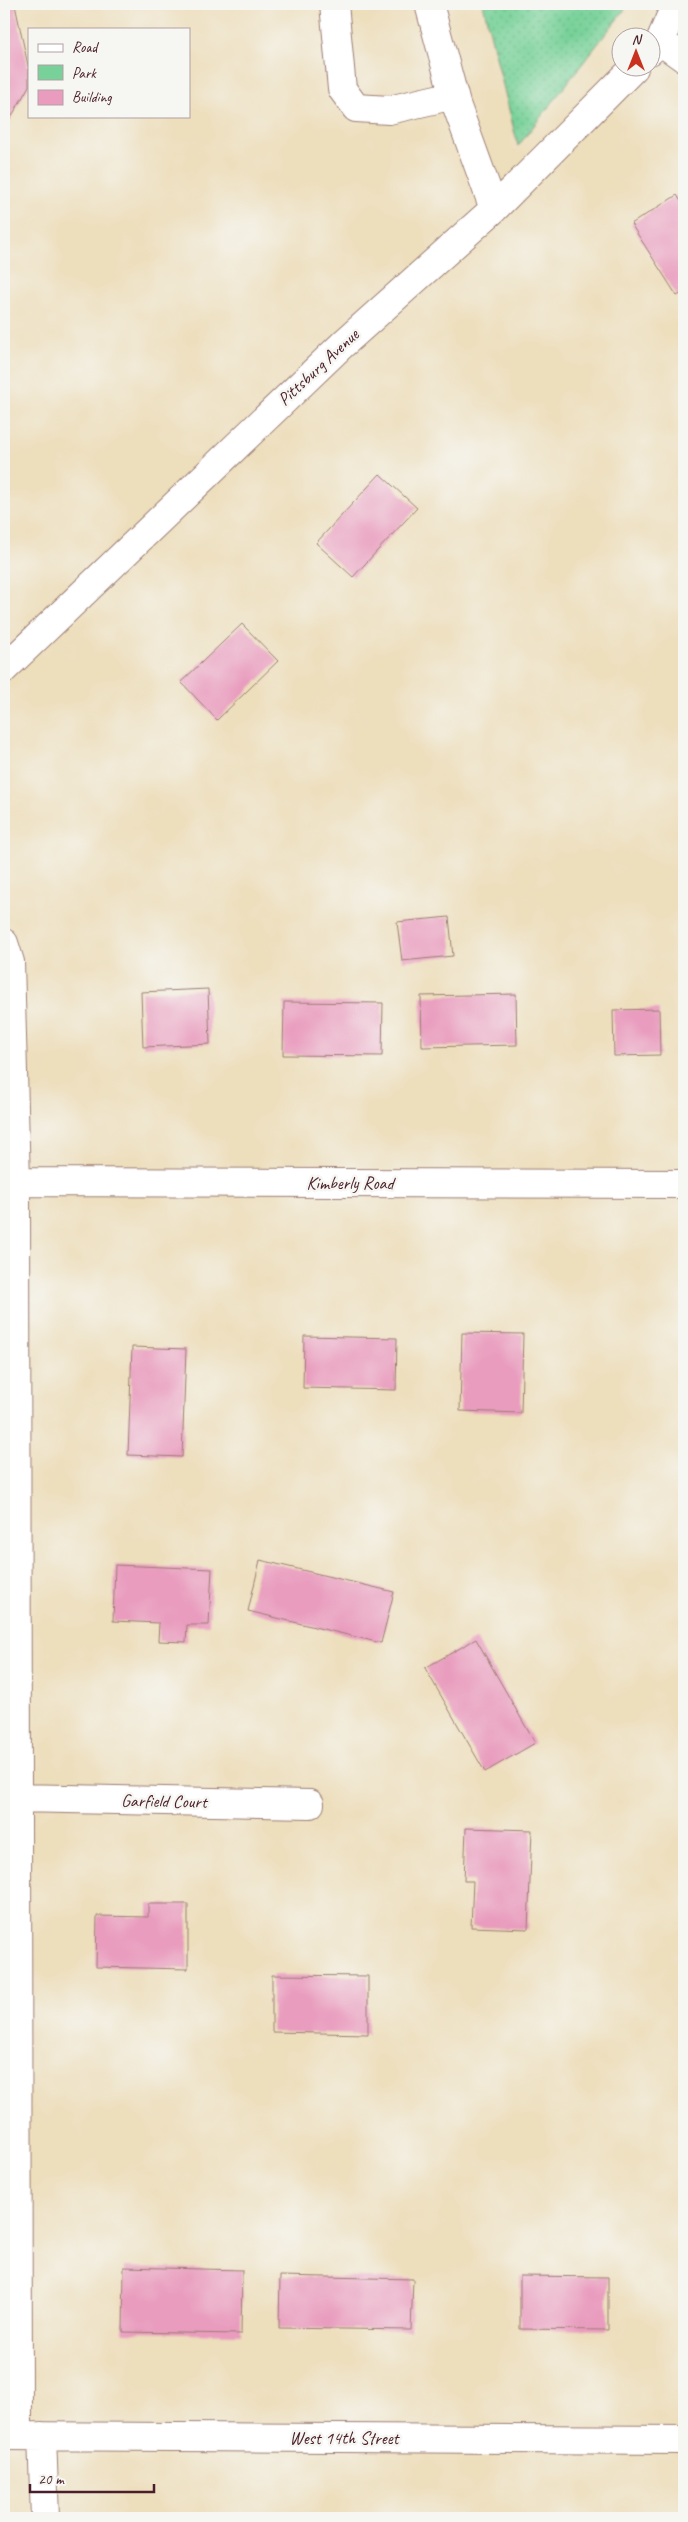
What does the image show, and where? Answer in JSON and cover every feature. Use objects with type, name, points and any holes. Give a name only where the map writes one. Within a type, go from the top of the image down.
[{"type":"street","points":[[334,4],[342,89],[356,108],[389,110],[454,95]]},
{"type":"street","points":[[429,4],[454,95],[494,209]]},
{"type":"street","points":[[660,36],[676,4]]},
{"type":"street","points":[[660,48],[684,58]]},
{"type":"street","name":"Pittsburg Avenue","points":[[4,669],[342,344],[494,209],[624,78]]},
{"type":"street","points":[[4,943],[10,962],[16,1182],[21,2436],[45,2518]]},
{"type":"street","name":"Kimberly Road","points":[[16,1182],[684,1184]]},
{"type":"street","name":"Garfield Court","points":[[18,1798],[310,1804]]},
{"type":"street","name":"West 14th Street","points":[[21,2436],[684,2440]]},
{"type":"green space","points":[[483,4],[629,4],[610,28],[518,146]]},
{"type":"building","points":[[4,4],[15,5],[28,65],[28,88],[4,130]]},
{"type":"building","points":[[677,195],[684,206],[684,292],[677,296],[631,224]]},
{"type":"building","points":[[380,474],[417,508],[353,577],[316,543]]},
{"type":"building","points":[[242,624],[278,661],[217,720],[181,682]]},
{"type":"building","points":[[449,917],[453,956],[402,961],[397,922]]},
{"type":"building","points":[[208,989],[210,1044],[143,1047],[141,992]]},
{"type":"building","points":[[516,994],[517,1045],[422,1047],[421,996]]},
{"type":"building","points":[[284,1002],[383,1003],[382,1056],[283,1055]]},
{"type":"building","points":[[659,1009],[660,1055],[614,1056],[613,1010]]},
{"type":"building","points":[[462,1333],[523,1334],[521,1413],[460,1411]]},
{"type":"building","points":[[304,1336],[397,1338],[396,1390],[303,1388]]},
{"type":"building","points":[[132,1347],[186,1349],[182,1457],[128,1455]]},
{"type":"building","points":[[260,1560],[394,1592],[381,1643],[248,1611]]},
{"type":"building","points":[[115,1565],[212,1569],[209,1625],[187,1625],[186,1642],[158,1641],[159,1623],[113,1621]]},
{"type":"building","points":[[476,1639],[535,1743],[485,1772],[425,1668]]},
{"type":"building","points":[[466,1828],[532,1830],[528,1929],[471,1927],[473,1881],[464,1881]]},
{"type":"building","points":[[148,1904],[188,1904],[188,1969],[96,1967],[97,1916],[148,1917]]},
{"type":"building","points":[[272,1975],[368,1976],[368,2034],[272,2032]]},
{"type":"building","points":[[124,2267],[242,2270],[241,2334],[123,2332]]},
{"type":"building","points":[[280,2276],[413,2279],[411,2330],[279,2328]]},
{"type":"building","points":[[520,2276],[608,2277],[608,2330],[520,2329]]}]
